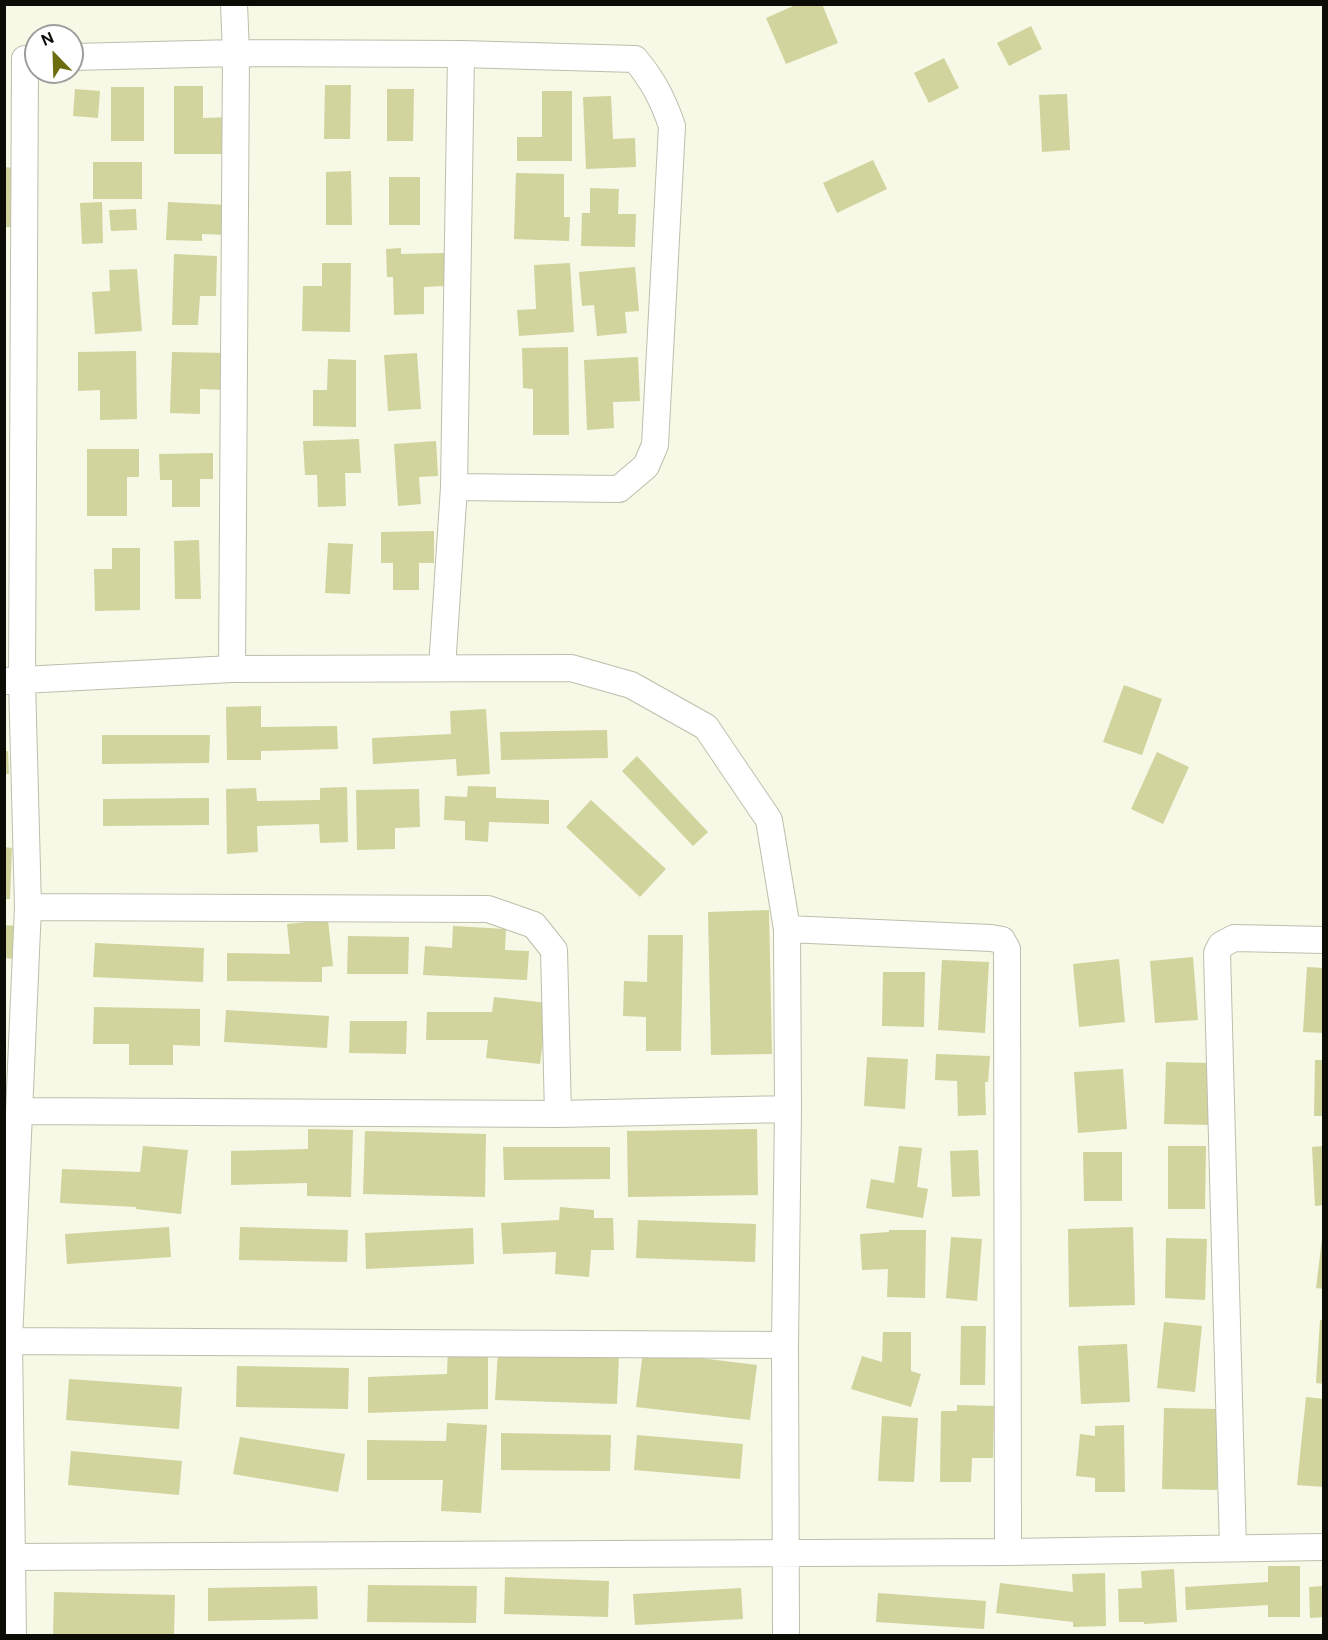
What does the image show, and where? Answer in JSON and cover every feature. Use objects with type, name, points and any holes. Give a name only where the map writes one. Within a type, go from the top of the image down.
[{"type":"street","points":[[232,669],[236,53],[234,4]]},
{"type":"street","points":[[84,57],[236,53],[461,54],[635,59],[648,74],[659,92],[672,126],[655,446],[646,466],[619,489],[454,487]]},
{"type":"street","points":[[442,668],[454,487],[461,54]]},
{"type":"street","points":[[13,1635],[7,1341],[28,907],[13,681],[22,59]]},
{"type":"street","points":[[13,681],[232,669],[571,668],[631,685],[706,727],[769,820],[787,929],[786,1635]]},
{"type":"street","points":[[28,907],[488,909],[516,918],[534,925],[554,950],[558,1113]]},
{"type":"street","points":[[787,929],[991,938],[1002,940],[1007,950],[1008,1552]]},
{"type":"street","points":[[1233,1548],[1217,953],[1221,945],[1234,938],[1323,940]]},
{"type":"street","points":[[19,1111],[558,1113],[788,1109]]},
{"type":"street","points":[[7,1341],[785,1345]]},
{"type":"street","points":[[11,1557],[786,1554],[1323,1547]]},
{"type":"building","points":[[798,4],[822,4],[838,43],[786,64],[766,18]]},
{"type":"building","points":[[1031,26],[1042,49],[1009,66],[997,43]]},
{"type":"building","points":[[944,58],[959,88],[929,103],[914,73]]},
{"type":"building","points":[[325,85],[351,85],[350,139],[324,139]]},
{"type":"building","points":[[174,86],[203,86],[203,118],[231,117],[231,154],[174,154]]},
{"type":"building","points":[[111,87],[144,87],[144,141],[111,141]]},
{"type":"building","points":[[75,89],[100,91],[98,118],[73,116]]},
{"type":"building","points":[[387,89],[414,89],[413,141],[387,141]]},
{"type":"building","points":[[542,91],[572,91],[572,161],[517,161],[517,137],[542,137]]},
{"type":"building","points":[[1067,94],[1070,150],[1042,152],[1039,95]]},
{"type":"building","points":[[611,96],[613,139],[635,138],[636,167],[586,169],[583,97]]},
{"type":"building","points":[[873,160],[887,189],[837,213],[823,183]]},
{"type":"building","points":[[93,162],[142,162],[142,199],[93,199]]},
{"type":"building","points":[[4,167],[15,168],[12,227],[4,227]]},
{"type":"building","points":[[351,171],[352,225],[326,225],[326,172]]},
{"type":"building","points":[[516,173],[564,174],[564,217],[570,217],[569,241],[514,239]]},
{"type":"building","points":[[389,177],[420,177],[420,225],[389,225]]},
{"type":"building","points":[[590,188],[619,189],[618,214],[636,214],[635,247],[581,246],[582,213],[590,213]]},
{"type":"building","points":[[102,202],[103,243],[82,244],[80,203]]},
{"type":"building","points":[[168,202],[229,205],[228,235],[202,234],[202,241],[166,240]]},
{"type":"building","points":[[136,209],[137,230],[111,231],[109,210]]},
{"type":"building","points":[[401,248],[401,254],[444,253],[444,286],[424,287],[424,314],[394,315],[393,277],[387,277],[386,249]]},
{"type":"building","points":[[174,254],[217,256],[216,296],[200,296],[198,325],[172,325]]},
{"type":"building","points":[[322,263],[351,263],[350,332],[302,331],[303,286],[322,286]]},
{"type":"building","points":[[570,263],[574,332],[519,336],[517,310],[536,309],[534,265]]},
{"type":"building","points":[[635,267],[639,311],[625,312],[627,333],[597,336],[594,305],[582,306],[579,272]]},
{"type":"building","points":[[137,269],[142,331],[95,334],[92,292],[110,291],[109,270]]},
{"type":"building","points":[[568,347],[569,435],[533,435],[533,389],[523,388],[522,348]]},
{"type":"building","points":[[136,351],[137,419],[100,420],[100,390],[78,391],[78,352]]},
{"type":"building","points":[[172,352],[227,353],[226,390],[200,389],[200,414],[170,413]]},
{"type":"building","points":[[417,353],[421,409],[388,411],[384,355]]},
{"type":"building","points":[[638,357],[640,401],[613,402],[614,428],[587,430],[584,360]]},
{"type":"building","points":[[328,359],[356,360],[356,427],[313,426],[313,390],[327,390]]},
{"type":"building","points":[[359,439],[361,473],[345,473],[346,506],[318,507],[317,475],[305,475],[303,441]]},
{"type":"building","points":[[436,441],[438,476],[419,477],[421,504],[398,506],[394,444]]},
{"type":"building","points":[[87,449],[139,449],[139,477],[127,477],[127,516],[87,516]]},
{"type":"building","points":[[213,453],[213,479],[200,479],[200,507],[172,507],[172,480],[160,480],[159,454]]},
{"type":"building","points":[[434,531],[434,563],[419,563],[419,590],[393,590],[393,563],[381,563],[381,532]]},
{"type":"building","points":[[199,540],[201,599],[175,599],[174,541]]},
{"type":"building","points":[[328,543],[353,544],[350,594],[325,593]]},
{"type":"building","points":[[112,548],[140,548],[140,610],[95,611],[94,569],[112,569]]},
{"type":"building","points":[[1124,685],[1162,699],[1142,755],[1103,742]]},
{"type":"building","points":[[261,706],[261,727],[337,726],[338,749],[261,751],[261,760],[227,760],[226,707]]},
{"type":"building","points":[[486,709],[490,774],[457,776],[456,759],[373,764],[372,738],[451,734],[450,711]]},
{"type":"building","points":[[607,730],[608,758],[501,760],[500,732]]},
{"type":"building","points":[[102,735],[210,735],[209,763],[102,764]]},
{"type":"building","points":[[4,751],[8,751],[9,774],[4,774]]},
{"type":"building","points":[[1157,752],[1189,767],[1163,824],[1131,809]]},
{"type":"building","points":[[637,756],[708,832],[693,846],[622,771]]},
{"type":"building","points":[[468,786],[496,787],[496,798],[549,800],[549,824],[489,822],[488,842],[465,840],[465,821],[444,820],[445,796],[467,797]]},
{"type":"building","points":[[347,787],[348,842],[320,843],[319,824],[257,826],[258,852],[227,854],[226,789],[256,788],[257,801],[320,800],[320,788]]},
{"type":"building","points":[[419,789],[420,827],[395,828],[395,849],[357,850],[356,790]]},
{"type":"building","points":[[209,798],[209,825],[103,826],[103,799]]},
{"type":"building","points":[[591,800],[666,869],[640,897],[566,827]]},
{"type":"building","points":[[4,847],[12,848],[10,899],[4,899]]},
{"type":"building","points":[[769,910],[772,1054],[711,1055],[708,912]]},
{"type":"building","points":[[328,920],[333,966],[322,967],[322,982],[227,981],[227,953],[290,954],[287,924]]},
{"type":"building","points":[[4,925],[17,926],[16,959],[4,958]]},
{"type":"building","points":[[453,926],[506,929],[505,950],[529,951],[527,980],[423,975],[425,946],[452,948]]},
{"type":"building","points":[[648,935],[683,935],[681,1051],[646,1051],[646,1017],[623,1016],[624,981],[647,982]]},
{"type":"building","points":[[348,936],[409,937],[408,974],[347,974]]},
{"type":"building","points":[[95,943],[204,948],[203,982],[93,977]]},
{"type":"building","points":[[1193,957],[1198,1020],[1155,1023],[1150,961]]},
{"type":"building","points":[[1119,959],[1125,1022],[1079,1027],[1073,964]]},
{"type":"building","points":[[942,960],[989,962],[985,1033],[938,1030]]},
{"type":"building","points":[[1307,967],[1324,968],[1324,1033],[1303,1032]]},
{"type":"building","points":[[883,972],[925,972],[924,1027],[882,1026]]},
{"type":"building","points":[[494,997],[548,1003],[540,1064],[486,1058],[488,1040],[426,1040],[427,1012],[492,1012]]},
{"type":"building","points":[[94,1007],[200,1009],[200,1046],[173,1045],[173,1065],[129,1065],[129,1044],[93,1044]]},
{"type":"building","points":[[226,1010],[329,1016],[327,1048],[224,1042]]},
{"type":"building","points":[[350,1021],[407,1021],[406,1054],[349,1053]]},
{"type":"building","points":[[936,1054],[990,1056],[988,1082],[985,1082],[986,1115],[958,1116],[957,1081],[935,1080]]},
{"type":"building","points":[[867,1057],[908,1059],[905,1109],[864,1106]]},
{"type":"building","points":[[1315,1060],[1324,1060],[1324,1116],[1314,1116]]},
{"type":"building","points":[[1166,1062],[1214,1063],[1211,1125],[1164,1124]]},
{"type":"building","points":[[1123,1069],[1127,1129],[1078,1133],[1074,1072]]},
{"type":"building","points":[[308,1129],[353,1130],[351,1197],[307,1196],[307,1183],[231,1185],[231,1151],[308,1149]]},
{"type":"building","points":[[757,1129],[758,1195],[628,1197],[627,1131]]},
{"type":"building","points":[[365,1131],[486,1134],[485,1197],[363,1194]]},
{"type":"building","points":[[143,1146],[188,1150],[181,1214],[136,1209],[136,1207],[60,1203],[62,1169],[140,1172]]},
{"type":"building","points":[[899,1146],[922,1148],[917,1187],[928,1189],[923,1218],[866,1208],[871,1179],[894,1183]]},
{"type":"building","points":[[1168,1146],[1206,1146],[1205,1209],[1168,1209]]},
{"type":"building","points":[[1324,1146],[1324,1205],[1315,1206],[1312,1147]]},
{"type":"building","points":[[503,1147],[610,1147],[610,1179],[504,1180]]},
{"type":"building","points":[[978,1150],[980,1196],[952,1197],[950,1151]]},
{"type":"building","points":[[1083,1152],[1122,1152],[1122,1201],[1084,1201]]},
{"type":"building","points":[[560,1207],[594,1210],[594,1218],[613,1218],[614,1250],[591,1250],[589,1277],[555,1274],[556,1252],[503,1254],[501,1223],[559,1220]]},
{"type":"building","points":[[638,1220],[756,1224],[755,1262],[636,1258]]},
{"type":"building","points":[[169,1227],[171,1257],[67,1264],[65,1234]]},
{"type":"building","points":[[240,1227],[348,1230],[347,1262],[239,1260]]},
{"type":"building","points":[[1133,1227],[1135,1305],[1069,1307],[1068,1229]]},
{"type":"building","points":[[473,1228],[474,1264],[366,1269],[365,1233]]},
{"type":"building","points":[[889,1230],[926,1230],[925,1298],[887,1297],[888,1269],[862,1270],[860,1234],[889,1232]]},
{"type":"building","points":[[951,1237],[982,1239],[977,1301],[946,1298]]},
{"type":"building","points":[[1166,1238],[1207,1239],[1205,1300],[1165,1298]]},
{"type":"building","points":[[1322,1239],[1324,1239],[1324,1289],[1316,1288]]},
{"type":"building","points":[[1320,1320],[1324,1320],[1324,1384],[1316,1383]]},
{"type":"building","points":[[1164,1322],[1202,1326],[1195,1392],[1157,1388]]},
{"type":"building","points":[[961,1326],[986,1326],[985,1385],[960,1385]]},
{"type":"building","points":[[883,1332],[911,1332],[911,1371],[921,1374],[911,1407],[851,1389],[862,1356],[882,1362]]},
{"type":"building","points":[[1127,1344],[1130,1402],[1081,1404],[1078,1346]]},
{"type":"building","points":[[448,1348],[488,1350],[488,1409],[368,1413],[368,1377],[447,1374]]},
{"type":"building","points":[[498,1351],[619,1355],[617,1404],[495,1400]]},
{"type":"building","points":[[643,1351],[757,1365],[750,1420],[636,1407]]},
{"type":"building","points":[[237,1366],[349,1368],[348,1409],[236,1407]]},
{"type":"building","points":[[69,1379],[182,1387],[179,1429],[66,1420]]},
{"type":"building","points":[[1306,1397],[1324,1399],[1324,1487],[1297,1485]]},
{"type":"building","points":[[957,1405],[994,1406],[993,1458],[972,1458],[971,1482],[940,1482],[941,1411],[957,1411]]},
{"type":"building","points":[[1164,1408],[1219,1409],[1217,1490],[1162,1489]]},
{"type":"building","points":[[882,1416],[918,1418],[914,1482],[878,1481]]},
{"type":"building","points":[[447,1423],[487,1425],[481,1513],[441,1511],[443,1480],[367,1480],[367,1440],[446,1441]]},
{"type":"building","points":[[1124,1425],[1125,1492],[1095,1492],[1095,1478],[1076,1476],[1080,1434],[1095,1436],[1095,1426]]},
{"type":"building","points":[[501,1433],[611,1435],[610,1471],[501,1470]]},
{"type":"building","points":[[637,1435],[743,1444],[740,1479],[634,1470]]},
{"type":"building","points":[[240,1437],[345,1454],[338,1492],[233,1474]]},
{"type":"building","points":[[71,1451],[182,1461],[179,1495],[68,1485]]},
{"type":"building","points":[[1268,1566],[1300,1566],[1300,1617],[1268,1617],[1268,1605],[1186,1610],[1185,1587],[1268,1582]]},
{"type":"building","points":[[1174,1569],[1177,1622],[1144,1624],[1144,1622],[1119,1622],[1118,1589],[1142,1588],[1141,1571]]},
{"type":"building","points":[[1105,1573],[1106,1626],[1073,1627],[1073,1622],[996,1613],[1000,1583],[1073,1592],[1072,1574]]},
{"type":"building","points":[[505,1577],[609,1581],[608,1617],[504,1614]]},
{"type":"building","points":[[368,1585],[477,1586],[476,1623],[367,1622]]},
{"type":"building","points":[[317,1586],[318,1619],[208,1621],[208,1588]]},
{"type":"building","points":[[1324,1586],[1324,1617],[1310,1618],[1309,1587]]},
{"type":"building","points":[[741,1588],[743,1619],[635,1625],[633,1594]]},
{"type":"building","points":[[54,1592],[175,1595],[174,1636],[53,1636]]},
{"type":"building","points":[[878,1593],[986,1601],[984,1629],[876,1622]]}]
